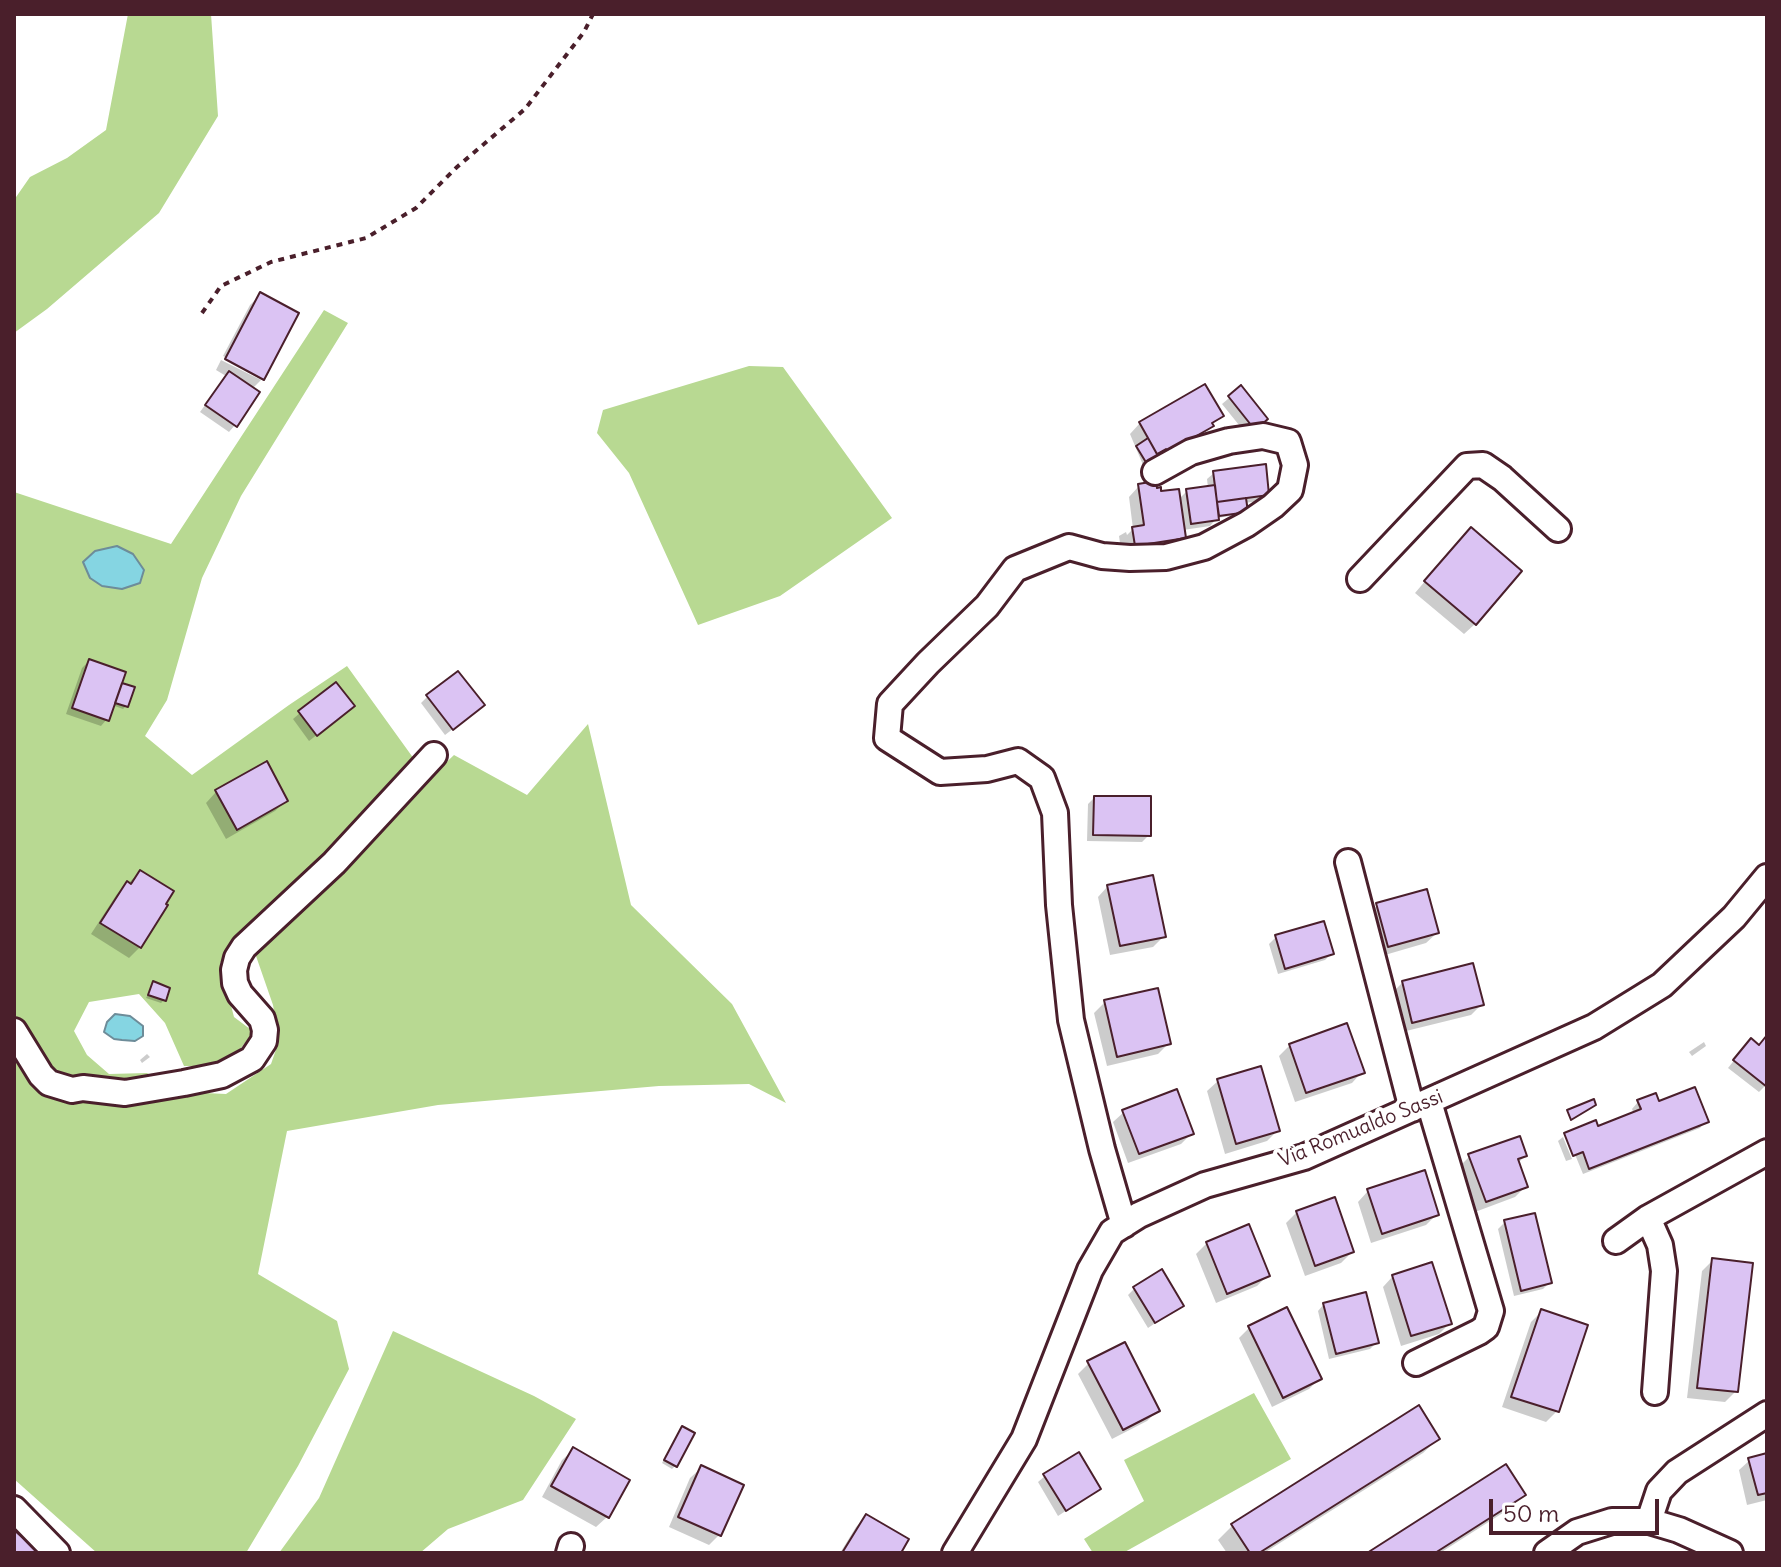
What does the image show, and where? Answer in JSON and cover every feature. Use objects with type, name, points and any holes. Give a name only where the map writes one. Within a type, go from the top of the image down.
[{"type":"street","points":[[1124,1225],[1071,1020],[1059,905],[1055,813],[1042,778],[1018,761],[987,769],[940,772],[887,738],[890,704],[987,606],[1015,569],[1069,547],[1102,556],[1130,558],[1166,557],[1204,547],[1273,506],[1290,490],[1295,465],[1288,442],[1263,436],[1229,441],[1191,452],[1155,472]]},
{"type":"street","points":[[1360,579],[1467,466],[1483,465],[1502,478],[1558,529]]},
{"type":"street","points":[[14,1031],[41,1075],[49,1083],[72,1090],[83,1088],[125,1093],[184,1083],[222,1075],[252,1059],[264,1041],[265,1030],[262,1019],[240,994],[235,983],[237,958],[244,947],[334,863],[434,755]]},
{"type":"street","points":[[1348,862],[1420,1106],[1491,1311],[1486,1327],[1479,1332],[1416,1363]]},
{"type":"street","name":"Via Romualdo Sassi","points":[[955,1553],[1024,1439],[1090,1270],[1112,1232],[1205,1185],[1304,1157],[1594,1027],[1662,985],[1734,917],[1767,877]]},
{"type":"street","points":[[1616,1241],[1648,1218],[1767,1152]]},
{"type":"street","points":[[1648,1218],[1660,1245],[1664,1271],[1655,1392]]},
{"type":"street","points":[[1649,1521],[1659,1491],[1677,1472],[1767,1414]]},
{"type":"street","points":[[14,1509],[57,1553]]},
{"type":"street","points":[[1547,1553],[1577,1532],[1612,1521],[1649,1521],[1679,1530],[1730,1553]]},
{"type":"path","points":[[202,313],[221,286],[271,262],[366,238],[416,208],[457,167],[525,109],[584,32],[593,14]]},
{"type":"green space","points":[[128,14],[211,14],[218,116],[159,213],[47,309],[14,333],[14,200],[30,177],[67,158],[106,130]]},
{"type":"green space","points":[[324,310],[348,323],[241,496],[202,578],[167,700],[145,736],[192,775],[347,666],[414,759],[324,858],[220,963],[234,1017],[254,1032],[226,1066],[184,1066],[165,1023],[139,994],[89,1002],[74,1031],[87,1055],[109,1074],[147,1073],[184,1092],[226,1094],[271,1064],[279,1041],[273,1005],[256,956],[385,821],[454,755],[527,795],[588,724],[631,905],[732,1004],[786,1103],[749,1084],[659,1086],[438,1105],[287,1131],[258,1274],[337,1321],[349,1369],[298,1466],[246,1553],[97,1553],[14,1479],[14,492],[171,544]]},
{"type":"green space","points":[[749,366],[783,367],[892,518],[780,596],[698,625],[629,473],[597,433],[603,410]]},
{"type":"green space","points":[[393,1331],[534,1396],[576,1419],[523,1500],[448,1529],[420,1553],[279,1553],[319,1498]]},
{"type":"green space","points":[[1254,1393],[1291,1459],[1123,1553],[1093,1553],[1084,1539],[1144,1501],[1124,1460]]},
{"type":"water","points":[[117,546],[133,554],[144,570],[140,583],[122,589],[102,586],[90,578],[83,562],[95,551]]},
{"type":"water","points":[[115,1014],[130,1016],[143,1026],[143,1036],[135,1041],[122,1040],[104,1032],[107,1022]]},
{"type":"building","points":[[260,292],[299,313],[264,380],[225,359]]},
{"type":"building","points":[[229,371],[260,392],[237,427],[205,405]]},
{"type":"building","points":[[1205,384],[1224,416],[1212,423],[1214,426],[1168,452],[1166,449],[1157,454],[1139,422]]},
{"type":"building","points":[[1241,385],[1268,419],[1255,430],[1228,396]]},
{"type":"building","points":[[1148,438],[1158,456],[1147,464],[1136,446]]},
{"type":"building","points":[[1266,464],[1269,495],[1217,502],[1213,471]]},
{"type":"building","points":[[1156,481],[1161,491],[1179,489],[1186,538],[1135,546],[1132,527],[1144,525],[1138,484]]},
{"type":"building","points":[[1215,485],[1219,520],[1191,524],[1186,489]]},
{"type":"building","points":[[1246,498],[1248,512],[1219,516],[1217,502]]},
{"type":"building","points":[[1471,527],[1522,571],[1476,625],[1424,581]]},
{"type":"building","points":[[89,659],[126,672],[109,721],[72,708]]},
{"type":"building","points":[[458,671],[485,705],[453,730],[426,695]]},
{"type":"building","points":[[336,682],[355,706],[317,736],[298,711]]},
{"type":"building","points":[[122,683],[135,687],[128,707],[115,703]]},
{"type":"building","points":[[267,761],[288,801],[237,830],[215,790]]},
{"type":"building","points":[[1094,796],[1151,796],[1151,836],[1093,835]]},
{"type":"building","points":[[140,870],[174,891],[141,948],[100,923],[127,881],[131,884]]},
{"type":"building","points":[[1153,875],[1166,937],[1120,946],[1107,885]]},
{"type":"building","points":[[1427,889],[1439,933],[1388,947],[1376,903]]},
{"type":"building","points":[[1324,921],[1334,954],[1285,969],[1275,935]]},
{"type":"building","points":[[1473,963],[1484,1005],[1412,1023],[1402,981]]},
{"type":"building","points":[[153,981],[170,988],[166,1001],[148,995]]},
{"type":"building","points":[[1158,988],[1171,1044],[1117,1057],[1104,1000]]},
{"type":"building","points":[[1347,1023],[1365,1073],[1306,1093],[1289,1044]]},
{"type":"building","points":[[1767,1035],[1767,1087],[1733,1060],[1751,1038],[1759,1045]]},
{"type":"building","points":[[1261,1066],[1280,1131],[1236,1144],[1217,1079]]},
{"type":"building","points":[[1695,1087],[1709,1122],[1589,1169],[1583,1152],[1573,1156],[1564,1133],[1596,1120],[1598,1126],[1641,1109],[1637,1100],[1656,1093],[1659,1101]]},
{"type":"building","points":[[1177,1089],[1194,1134],[1139,1154],[1122,1110]]},
{"type":"building","points":[[1594,1099],[1596,1105],[1571,1120],[1567,1110]]},
{"type":"building","points":[[1520,1136],[1527,1156],[1518,1159],[1528,1187],[1486,1202],[1468,1154]]},
{"type":"building","points":[[1425,1170],[1439,1215],[1382,1234],[1367,1189]]},
{"type":"building","points":[[1335,1197],[1354,1252],[1315,1266],[1296,1211]]},
{"type":"building","points":[[1535,1213],[1552,1283],[1521,1291],[1504,1220]]},
{"type":"building","points":[[1249,1224],[1270,1276],[1227,1294],[1206,1242]]},
{"type":"building","points":[[1712,1258],[1753,1263],[1738,1392],[1697,1388]]},
{"type":"building","points":[[1432,1262],[1452,1324],[1411,1336],[1392,1275]]},
{"type":"building","points":[[1162,1269],[1184,1306],[1155,1323],[1133,1287]]},
{"type":"building","points":[[1366,1292],[1379,1343],[1336,1354],[1323,1303]]},
{"type":"building","points":[[1287,1307],[1322,1379],[1283,1398],[1248,1326]]},
{"type":"building","points":[[1541,1309],[1588,1325],[1559,1412],[1511,1397]]},
{"type":"building","points":[[1125,1342],[1160,1411],[1123,1430],[1087,1361]]},
{"type":"building","points":[[1419,1405],[1440,1439],[1259,1553],[1250,1553],[1231,1524]]},
{"type":"building","points":[[682,1426],[695,1433],[677,1467],[664,1460]]},
{"type":"building","points":[[573,1447],[630,1480],[609,1518],[551,1486]]},
{"type":"building","points":[[1079,1452],[1101,1489],[1066,1511],[1043,1474]]},
{"type":"building","points":[[1767,1453],[1767,1493],[1758,1495],[1748,1458]]},
{"type":"building","points":[[1506,1464],[1526,1495],[1435,1553],[1367,1553]]},
{"type":"building","points":[[701,1465],[744,1485],[721,1536],[678,1517]]},
{"type":"building","points":[[866,1514],[909,1539],[901,1553],[842,1553]]},
{"type":"building","points":[[14,1530],[41,1553],[14,1553]]}]
